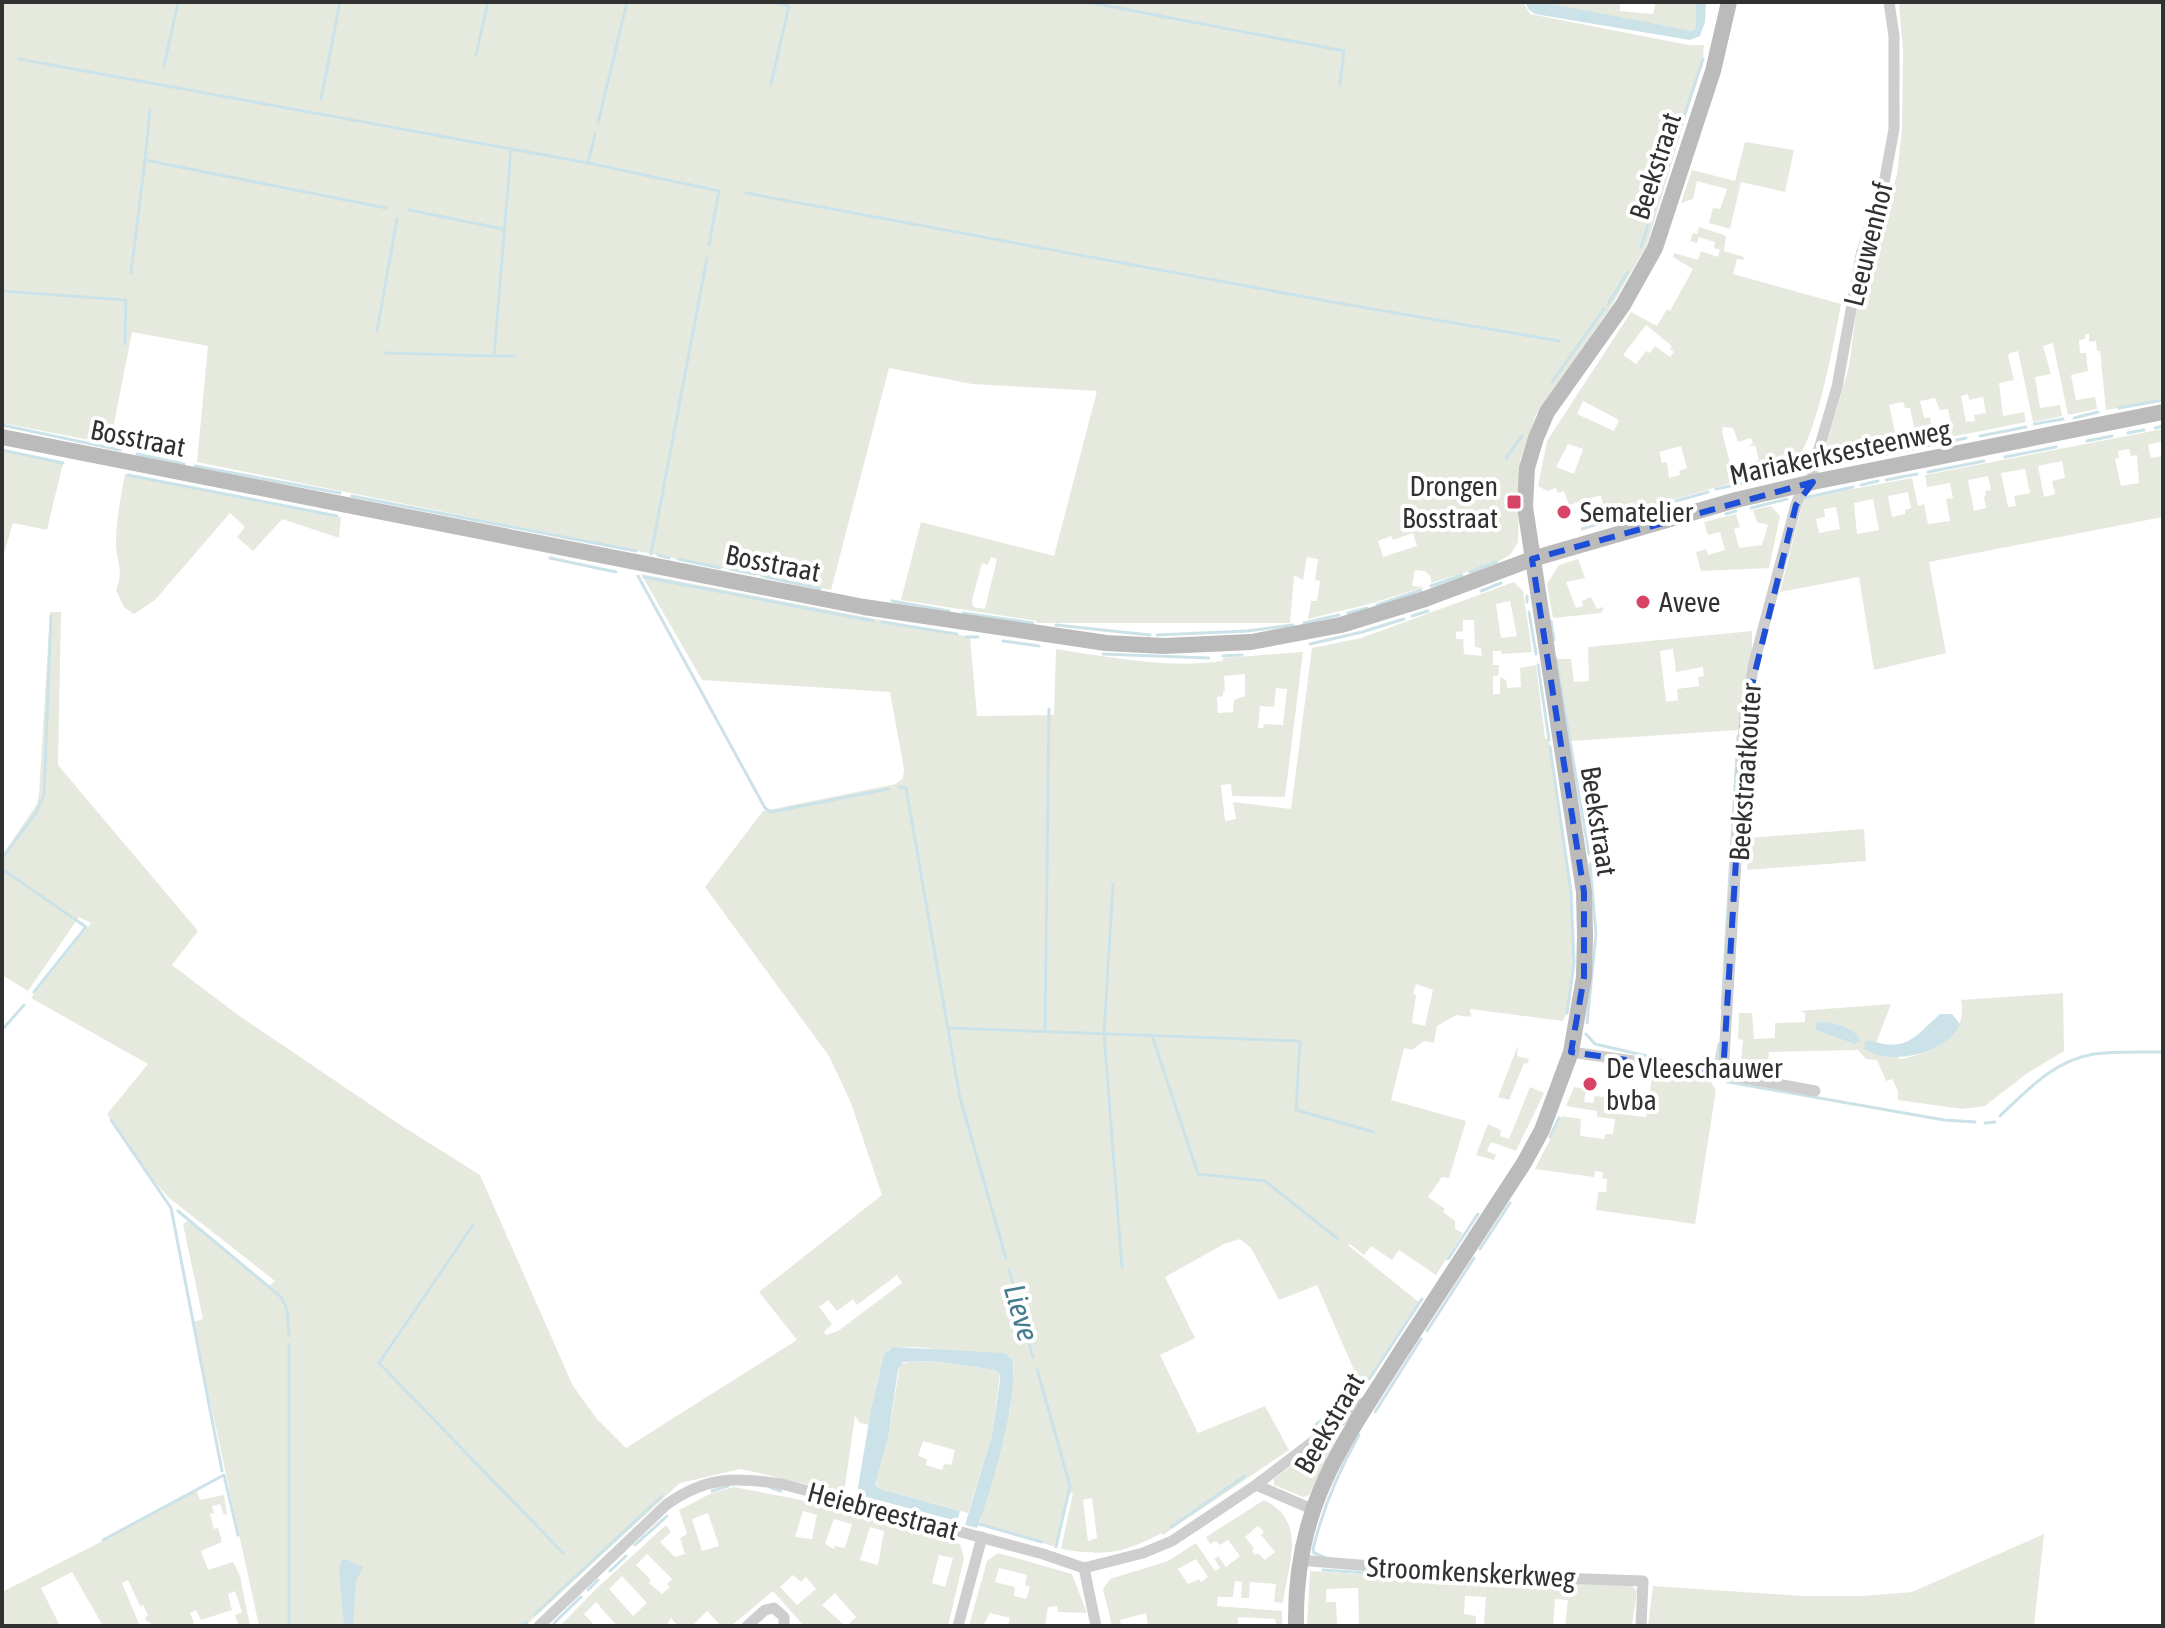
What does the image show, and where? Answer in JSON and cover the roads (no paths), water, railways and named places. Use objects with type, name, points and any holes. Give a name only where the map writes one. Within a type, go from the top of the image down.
[{"type":"street","name":"Beekstraat","points":[[1296,1626],[1299,1560],[1312,1509],[1335,1455],[1524,1163],[1542,1130],[1571,1052],[1584,977],[1584,892],[1525,507],[1527,468],[1547,412],[1623,305],[1650,261],[1713,71],[1729,2]]},
{"type":"street","name":"Leeuwenhof","points":[[1813,482],[1812,463],[1837,387],[1861,255],[1885,178],[1894,129],[1894,36],[1889,2]]},
{"type":"street","name":"Mariakerksesteenweg","points":[[1532,559],[1668,518],[1813,482],[2163,412]]},
{"type":"street","name":"Bosstraat","points":[[2,437],[864,607],[1106,643],[1164,646],[1251,642],[1295,635],[1341,625],[1425,599],[1532,559]]},
{"type":"street","name":"Beekstraatkouter","points":[[1723,1074],[1735,924],[1745,713],[1754,663],[1796,505],[1800,494],[1813,482]]},
{"type":"street","points":[[1571,1052],[1815,1091]]},
{"type":"street","points":[[1096,1626],[1084,1568],[1143,1553],[1172,1541],[1256,1485],[1372,1397]]},
{"type":"street","name":"Heiebreestraat","points":[[539,1626],[611,1555],[681,1494],[705,1483],[743,1478],[782,1484],[982,1537],[1084,1568]]},
{"type":"street","points":[[1256,1485],[1312,1509]]},
{"type":"street","points":[[958,1626],[982,1537]]},
{"type":"street","name":"Stroomkenskerkweg","points":[[1299,1560],[1478,1575],[1643,1581],[1641,1626]]},
{"type":"street","points":[[747,1626],[765,1610],[774,1608],[784,1617],[784,1626]]},
{"type":"water","points":[[1525,2],[1542,2],[1692,31],[1696,28],[1696,2],[1706,2],[1705,22],[1700,36],[1690,40],[1535,14]]},
{"type":"water","points":[[1940,1014],[1952,1014],[1960,1024],[1944,1043],[1903,1057],[1889,1057],[1865,1049],[1864,1043],[1869,1040],[1901,1044],[1916,1036]]},
{"type":"water","points":[[1816,1023],[1850,1029],[1860,1041],[1855,1044],[1816,1030]]},
{"type":"water","points":[[896,1347],[1004,1353],[1012,1359],[1012,1395],[1008,1418],[990,1492],[977,1528],[965,1525],[992,1435],[1000,1381],[1000,1375],[995,1370],[933,1361],[903,1362],[898,1370],[888,1438],[875,1484],[880,1489],[960,1511],[957,1521],[859,1495],[871,1410],[884,1355]]},
{"type":"water","points":[[342,1560],[363,1567],[356,1581],[353,1626],[344,1626],[339,1570]]},
{"type":"waterway","points":[[164,66],[178,2]]},
{"type":"waterway","points":[[321,99],[340,2]]},
{"type":"waterway","points":[[476,55],[488,2]]},
{"type":"waterway","points":[[598,123],[627,2]]},
{"type":"waterway","points":[[770,2],[789,6],[771,84]]},
{"type":"waterway","points":[[1087,2],[1344,51],[1340,84]]},
{"type":"waterway","points":[[19,59],[588,163]]},
{"type":"waterway","points":[[1668,166],[1703,59]]},
{"type":"waterway","points":[[145,160],[150,110]]},
{"type":"waterway","points":[[595,134],[588,163],[719,191],[709,245]]},
{"type":"waterway","points":[[386,353],[494,356],[511,149]]},
{"type":"waterway","points":[[131,273],[145,160],[386,208]]},
{"type":"waterway","points":[[1641,247],[1663,178]]},
{"type":"waterway","points":[[746,193],[1559,341]]},
{"type":"waterway","points":[[409,210],[503,229]]},
{"type":"waterway","points":[[377,331],[397,219]]},
{"type":"waterway","points":[[651,554],[707,258]]},
{"type":"waterway","points":[[1608,304],[1628,272]]},
{"type":"waterway","points":[[2,291],[126,300],[125,344]]},
{"type":"waterway","points":[[1552,382],[1604,309]]},
{"type":"waterway","points":[[494,356],[514,356]]},
{"type":"waterway","points":[[2119,408],[2163,400]]},
{"type":"waterway","points":[[2074,418],[2098,412]]},
{"type":"waterway","points":[[2034,424],[2063,419]]},
{"type":"waterway","points":[[2,425],[120,450]]},
{"type":"waterway","points":[[2155,428],[2163,426]]},
{"type":"waterway","points":[[1980,436],[2026,427]]},
{"type":"waterway","points":[[2128,433],[2144,430]]},
{"type":"waterway","points":[[1506,458],[1522,436]]},
{"type":"waterway","points":[[2087,441],[2112,436]]},
{"type":"waterway","points":[[1947,442],[1966,438]]},
{"type":"waterway","points":[[1926,446],[1936,444]]},
{"type":"waterway","points":[[2005,457],[2056,447]]},
{"type":"waterway","points":[[1857,460],[1918,448]]},
{"type":"waterway","points":[[2,450],[63,463]]},
{"type":"waterway","points":[[137,454],[184,464]]},
{"type":"waterway","points":[[1928,472],[1984,461]]},
{"type":"waterway","points":[[1821,466],[1844,462]]},
{"type":"waterway","points":[[195,466],[340,493]]},
{"type":"waterway","points":[[1789,473],[1805,470]]},
{"type":"waterway","points":[[1886,480],[1917,474]]},
{"type":"waterway","points":[[128,475],[337,516]]},
{"type":"waterway","points":[[1753,480],[1778,475]]},
{"type":"waterway","points":[[1861,485],[1878,481]]},
{"type":"waterway","points":[[1716,489],[1744,483]]},
{"type":"waterway","points":[[1804,498],[1853,487]]},
{"type":"waterway","points":[[1676,501],[1708,492]]},
{"type":"waterway","points":[[352,496],[636,551]]},
{"type":"waterway","points":[[1751,508],[1787,499]]},
{"type":"waterway","points":[[1629,513],[1665,503]]},
{"type":"waterway","points":[[1726,514],[1736,511]]},
{"type":"waterway","points":[[1582,529],[1620,517]]},
{"type":"waterway","points":[[658,555],[669,558]]},
{"type":"waterway","points":[[550,558],[616,572]]},
{"type":"waterway","points":[[678,559],[720,568]]},
{"type":"waterway","points":[[1470,572],[1496,562]]},
{"type":"waterway","points":[[730,569],[755,574]]},
{"type":"waterway","points":[[1431,586],[1462,575]]},
{"type":"waterway","points":[[638,576],[765,808],[771,812],[888,789]]},
{"type":"waterway","points":[[762,576],[820,589]]},
{"type":"waterway","points":[[644,577],[873,621]]},
{"type":"waterway","points":[[1481,591],[1501,583]]},
{"type":"waterway","points":[[1377,605],[1421,590]]},
{"type":"waterway","points":[[1527,596],[1527,602]]},
{"type":"waterway","points":[[892,601],[949,611]]},
{"type":"waterway","points":[[1348,613],[1367,608]]},
{"type":"waterway","points":[[1412,616],[1428,611]]},
{"type":"waterway","points":[[1529,612],[1536,654]]},
{"type":"waterway","points":[[963,613],[1033,623]]},
{"type":"waterway","points":[[1304,623],[1339,615]]},
{"type":"waterway","points":[[2,858],[36,813],[44,795],[51,616]]},
{"type":"waterway","points":[[1310,644],[1404,619]]},
{"type":"waterway","points":[[1551,621],[1554,640]]},
{"type":"waterway","points":[[882,622],[957,634]]},
{"type":"waterway","points":[[1056,625],[1150,635]]},
{"type":"waterway","points":[[1157,635],[1247,631],[1293,625]]},
{"type":"waterway","points":[[966,637],[978,637]]},
{"type":"waterway","points":[[1003,641],[1039,646]]},
{"type":"waterway","points":[[1103,654],[1209,658]]},
{"type":"waterway","points":[[1223,656],[1242,655]]},
{"type":"waterway","points":[[1556,659],[1589,854]]},
{"type":"waterway","points":[[1538,665],[1549,740]]},
{"type":"waterway","points":[[1045,1032],[1049,709]]},
{"type":"waterway","points":[[1722,1008],[1738,736]]},
{"type":"waterway","points":[[1550,747],[1571,892],[1574,963],[1567,1013]]},
{"type":"waterway","points":[[900,787],[906,788],[960,1098],[1006,1258]]},
{"type":"waterway","points":[[1587,1023],[1596,934],[1590,864]]},
{"type":"waterway","points":[[2,869],[86,927],[34,992]]},
{"type":"waterway","points":[[1113,884],[1104,1034],[1122,1267]]},
{"type":"waterway","points":[[2,1030],[24,1005]]},
{"type":"waterway","points":[[948,1028],[1300,1041],[1296,1110],[1374,1132]]},
{"type":"waterway","points":[[1586,1034],[1595,1044],[1660,1059]]},
{"type":"waterway","points":[[1153,1038],[1198,1174],[1265,1181],[1338,1239]]},
{"type":"waterway","points":[[1703,1066],[1716,1061],[1719,1044]]},
{"type":"waterway","points":[[2000,1116],[2054,1069],[2080,1057],[2111,1052],[2163,1052]]},
{"type":"waterway","points":[[1657,1075],[1681,1076]]},
{"type":"waterway","points":[[1728,1082],[1944,1120],[1975,1122]]},
{"type":"waterway","points":[[1550,1137],[1559,1118]]},
{"type":"waterway","points":[[111,1120],[171,1208],[222,1471]]},
{"type":"waterway","points":[[1985,1123],[1995,1122]]},
{"type":"waterway","points":[[1480,1249],[1510,1203]]},
{"type":"waterway","points":[[178,1211],[281,1297],[287,1309],[289,1335]]},
{"type":"waterway","points":[[1448,1259],[1478,1214]]},
{"type":"waterway","points":[[473,1225],[379,1363],[563,1553]]},
{"type":"waterway","points":[[1427,1331],[1474,1258]]},
{"type":"waterway","name":"Lieve","points":[[1009,1270],[1033,1357]]},
{"type":"waterway","points":[[1350,1396],[1370,1378],[1422,1299]]},
{"type":"waterway","points":[[1375,1412],[1421,1339]]},
{"type":"waterway","points":[[289,1344],[289,1626]]},
{"type":"waterway","points":[[1037,1369],[1070,1486],[1056,1547]]},
{"type":"waterway","points":[[1312,1428],[1341,1404]]},
{"type":"waterway","points":[[1326,1558],[1314,1553],[1317,1534],[1332,1490],[1359,1435]]},
{"type":"waterway","points":[[103,1540],[224,1475],[238,1535]]},
{"type":"waterway","points":[[1171,1527],[1245,1476]]},
{"type":"waterway","points":[[712,1491],[728,1486]]},
{"type":"waterway","points":[[771,1488],[781,1491]]},
{"type":"waterway","points":[[535,1614],[662,1496]]},
{"type":"waterway","points":[[635,1545],[667,1516]]},
{"type":"waterway","points":[[979,1524],[1042,1542]]},
{"type":"waterway","points":[[610,1571],[626,1556]]},
{"type":"waterway","points":[[1323,1570],[1455,1579]]},
{"type":"waterway","points":[[588,1590],[598,1580]]},
{"type":"waterway","points":[[554,1623],[581,1597]]},
{"type":"waterway","points":[[522,1626],[527,1622]]},
{"type":"place","name":"Drongen Bosstraat","points":[[1514,502]]},
{"type":"place","name":"Sematelier","points":[[1564,512]]},
{"type":"place","name":"Aveve","points":[[1643,602]]},
{"type":"place","name":"De Vleeschauwer bvba","points":[[1590,1084]]}]
